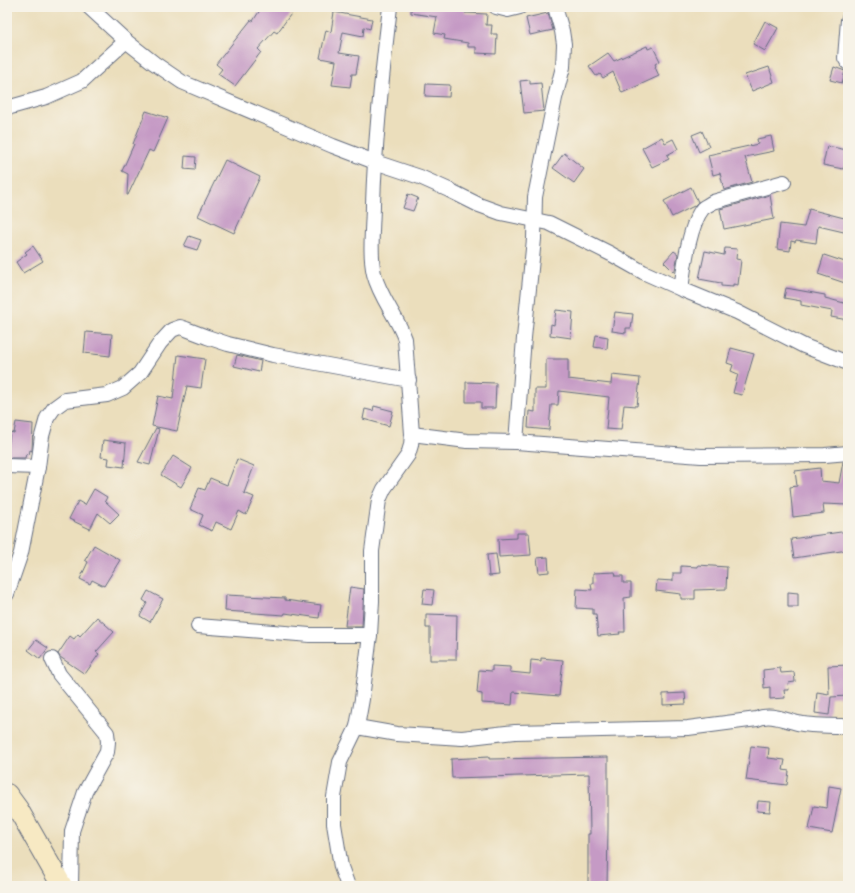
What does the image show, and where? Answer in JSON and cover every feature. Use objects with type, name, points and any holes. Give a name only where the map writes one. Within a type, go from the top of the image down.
[{"type":"street","points":[[89,7],[126,41],[154,63],[182,82],[374,162],[420,177],[479,205],[501,213],[549,223],[643,272],[737,312],[804,346],[848,363]]},
{"type":"street","points":[[348,886],[341,867],[334,824],[334,797],[340,762],[357,727],[370,635],[372,551],[379,500],[384,489],[408,455],[412,434],[405,339],[402,330],[379,292],[374,272],[372,246],[374,162],[390,7]]},
{"type":"street","points":[[496,7],[508,10],[520,7]]},
{"type":"street","points":[[516,442],[524,338],[534,239],[535,197],[540,168],[563,67],[562,31],[556,7]]},
{"type":"street","points":[[848,20],[845,58],[848,63]]},
{"type":"street","points":[[7,108],[46,97],[82,81],[126,41]]},
{"type":"street","points":[[681,289],[694,227],[704,208],[713,202],[784,182]]},
{"type":"street","points":[[7,594],[20,553],[38,467],[42,436],[47,418],[54,408],[65,400],[107,395],[123,388],[140,373],[160,342],[172,330],[180,327],[186,328],[228,344],[273,355],[409,380]]},
{"type":"street","points":[[412,434],[467,441],[516,442],[701,456],[825,455],[848,453]]},
{"type":"street","points":[[7,466],[38,467]]},
{"type":"street","points":[[198,626],[310,635],[370,635]]},
{"type":"street","points":[[52,659],[59,674],[107,733],[108,742],[107,752],[85,792],[72,831],[70,886]]},
{"type":"street","points":[[357,727],[396,734],[462,738],[515,732],[688,728],[757,720],[761,717],[769,716],[803,724],[848,726]]},
{"type":"street","points":[[7,794],[18,809],[62,886]]},
{"type":"building","points":[[262,7],[296,7],[277,33],[274,31],[258,49],[261,52],[235,86],[218,74],[222,69],[216,64],[251,20],[253,21]]},
{"type":"building","points":[[411,7],[466,7],[465,13],[487,14],[486,25],[492,25],[491,34],[497,34],[496,54],[476,53],[476,47],[468,47],[468,43],[444,39],[445,35],[434,33],[437,17],[411,13]]},
{"type":"building","points":[[334,12],[372,19],[370,29],[364,27],[363,36],[343,32],[339,53],[359,56],[356,74],[352,74],[350,87],[332,85],[336,61],[320,58],[326,30],[331,32]]},
{"type":"building","points":[[548,13],[553,30],[530,35],[526,18]]},
{"type":"building","points":[[765,21],[778,28],[765,51],[753,44]]},
{"type":"building","points":[[647,46],[648,49],[653,47],[660,61],[655,64],[659,76],[622,93],[613,72],[603,78],[600,74],[596,76],[589,66],[608,53],[614,61]]},
{"type":"building","points":[[769,67],[774,82],[752,91],[745,75]]},
{"type":"building","points":[[834,67],[845,71],[842,83],[830,80]]},
{"type":"building","points":[[530,80],[530,84],[541,83],[544,111],[524,113],[520,81]]},
{"type":"building","points":[[426,84],[450,85],[449,97],[425,96]]},
{"type":"building","points":[[146,111],[168,118],[153,152],[149,150],[127,195],[128,174],[122,171]]},
{"type":"building","points":[[702,131],[709,147],[699,152],[692,135]]},
{"type":"building","points":[[771,136],[774,151],[745,157],[752,182],[724,190],[720,173],[713,175],[708,155],[758,144],[757,139]]},
{"type":"building","points":[[662,137],[665,143],[673,139],[678,149],[667,155],[669,159],[652,167],[642,148]]},
{"type":"building","points":[[827,146],[847,150],[846,157],[848,157],[848,168],[844,167],[843,169],[823,165]]},
{"type":"building","points":[[564,153],[584,169],[574,183],[553,168]]},
{"type":"building","points":[[185,156],[196,157],[195,170],[184,169]]},
{"type":"building","points":[[225,160],[260,177],[234,233],[198,216]]},
{"type":"building","points":[[691,187],[698,202],[694,206],[672,217],[664,201]]},
{"type":"building","points":[[408,194],[418,198],[413,211],[403,208]]},
{"type":"building","points":[[770,195],[774,219],[724,229],[720,209]]},
{"type":"building","points":[[809,209],[848,219],[848,233],[818,226],[816,243],[796,240],[795,242],[791,241],[790,251],[777,249],[780,224],[804,227]]},
{"type":"building","points":[[189,236],[201,240],[197,250],[184,246]]},
{"type":"building","points":[[33,246],[43,261],[23,273],[16,262],[27,254],[25,252]]},
{"type":"building","points":[[725,248],[737,249],[736,259],[741,260],[738,285],[733,284],[733,287],[721,286],[721,283],[699,279],[705,251],[724,255]]},
{"type":"building","points":[[674,251],[678,254],[674,272],[664,262]]},
{"type":"building","points":[[824,255],[848,263],[848,284],[818,274]]},
{"type":"building","points":[[786,288],[825,295],[825,298],[848,304],[848,320],[831,317],[832,311],[801,305],[801,301],[784,298]]},
{"type":"building","points":[[556,310],[573,312],[571,338],[550,335],[551,324],[554,325]]},
{"type":"building","points":[[615,312],[633,314],[631,328],[626,328],[626,333],[612,331]]},
{"type":"building","points":[[86,332],[112,334],[110,356],[84,353]]},
{"type":"building","points":[[596,335],[608,337],[607,349],[594,347]]},
{"type":"building","points":[[731,348],[754,354],[742,395],[733,393],[738,374],[731,371],[733,365],[727,363]]},
{"type":"building","points":[[178,355],[205,359],[201,388],[187,386],[177,431],[152,426],[158,396],[173,399]]},
{"type":"building","points":[[237,355],[261,361],[259,372],[234,366]]},
{"type":"building","points":[[546,359],[568,359],[568,379],[611,384],[612,375],[640,378],[637,406],[624,405],[621,430],[606,429],[609,397],[559,391],[558,405],[551,405],[549,430],[528,428],[529,411],[535,412],[535,389],[546,389]]},
{"type":"building","points":[[466,382],[496,383],[495,408],[481,408],[481,402],[466,402]]},
{"type":"building","points":[[374,406],[393,411],[389,426],[363,419],[365,409],[373,411]]},
{"type":"building","points":[[16,422],[33,424],[32,451],[30,450],[29,455],[26,454],[25,458],[7,458],[10,432],[14,433]]},
{"type":"building","points":[[156,428],[159,429],[150,465],[138,462]]},
{"type":"building","points":[[103,440],[126,443],[124,467],[108,465],[109,458],[101,457]]},
{"type":"building","points":[[173,456],[192,468],[181,487],[161,475]]},
{"type":"building","points":[[237,459],[254,466],[244,493],[254,497],[246,515],[239,511],[231,529],[216,522],[212,531],[199,525],[203,515],[190,509],[199,488],[205,490],[210,478],[227,485]]},
{"type":"building","points":[[843,462],[848,463],[848,505],[823,504],[824,513],[793,517],[790,487],[797,486],[795,471],[820,468],[821,481],[839,483]]},
{"type":"building","points":[[94,489],[107,497],[105,501],[119,514],[110,523],[98,513],[90,529],[69,519],[78,501],[85,505]]},
{"type":"building","points":[[848,531],[848,550],[794,558],[791,539]]},
{"type":"building","points":[[517,533],[529,533],[531,555],[499,557],[498,539],[517,538]]},
{"type":"building","points":[[94,545],[120,560],[104,586],[92,580],[90,584],[80,579],[88,562],[85,560]]},
{"type":"building","points":[[496,554],[499,575],[489,576],[487,555]]},
{"type":"building","points":[[548,557],[549,572],[539,573],[537,558]]},
{"type":"building","points":[[698,565],[727,567],[726,589],[695,590],[695,599],[681,599],[681,594],[656,591],[657,580],[673,581],[673,573],[681,573],[681,566],[698,567]]},
{"type":"building","points":[[615,572],[616,576],[623,576],[623,583],[631,583],[631,597],[624,598],[625,632],[619,632],[620,634],[598,636],[596,614],[593,614],[593,609],[576,608],[577,589],[592,590],[591,583],[593,583],[593,573]]},
{"type":"building","points":[[350,587],[364,589],[362,626],[345,626]]},
{"type":"building","points":[[424,589],[434,590],[432,605],[422,604]]},
{"type":"building","points":[[148,591],[163,599],[150,622],[140,616],[147,603],[143,600]]},
{"type":"building","points":[[788,592],[798,593],[798,607],[788,607]]},
{"type":"building","points":[[226,595],[285,598],[285,600],[321,605],[319,618],[285,613],[284,615],[225,611]]},
{"type":"building","points":[[426,614],[457,615],[456,660],[430,660],[430,628],[426,628]]},
{"type":"building","points":[[97,617],[114,632],[96,652],[99,654],[85,674],[60,657],[58,654],[70,636],[74,639],[78,634],[80,636]]},
{"type":"building","points":[[36,640],[48,648],[40,659],[28,650]]},
{"type":"building","points":[[541,658],[563,660],[559,696],[513,692],[512,705],[482,703],[482,694],[477,693],[479,670],[492,671],[492,666],[510,667],[510,672],[530,674],[531,660],[541,661]]},
{"type":"building","points":[[848,665],[848,696],[831,697],[829,715],[815,713],[817,692],[829,694],[828,666]]},
{"type":"building","points":[[780,668],[781,673],[794,672],[795,682],[788,683],[789,690],[784,690],[785,698],[770,699],[770,687],[764,688],[763,670]]},
{"type":"building","points":[[685,693],[686,704],[663,705],[663,694]]},
{"type":"building","points":[[751,746],[769,748],[768,758],[785,760],[783,770],[789,771],[787,785],[746,780]]},
{"type":"building","points":[[489,757],[489,759],[608,757],[607,886],[588,886],[588,834],[590,834],[589,774],[452,778],[451,759]]},
{"type":"building","points":[[829,786],[841,788],[832,833],[809,829],[814,806],[827,808]]},
{"type":"building","points":[[758,801],[771,802],[770,812],[757,811]]}]
